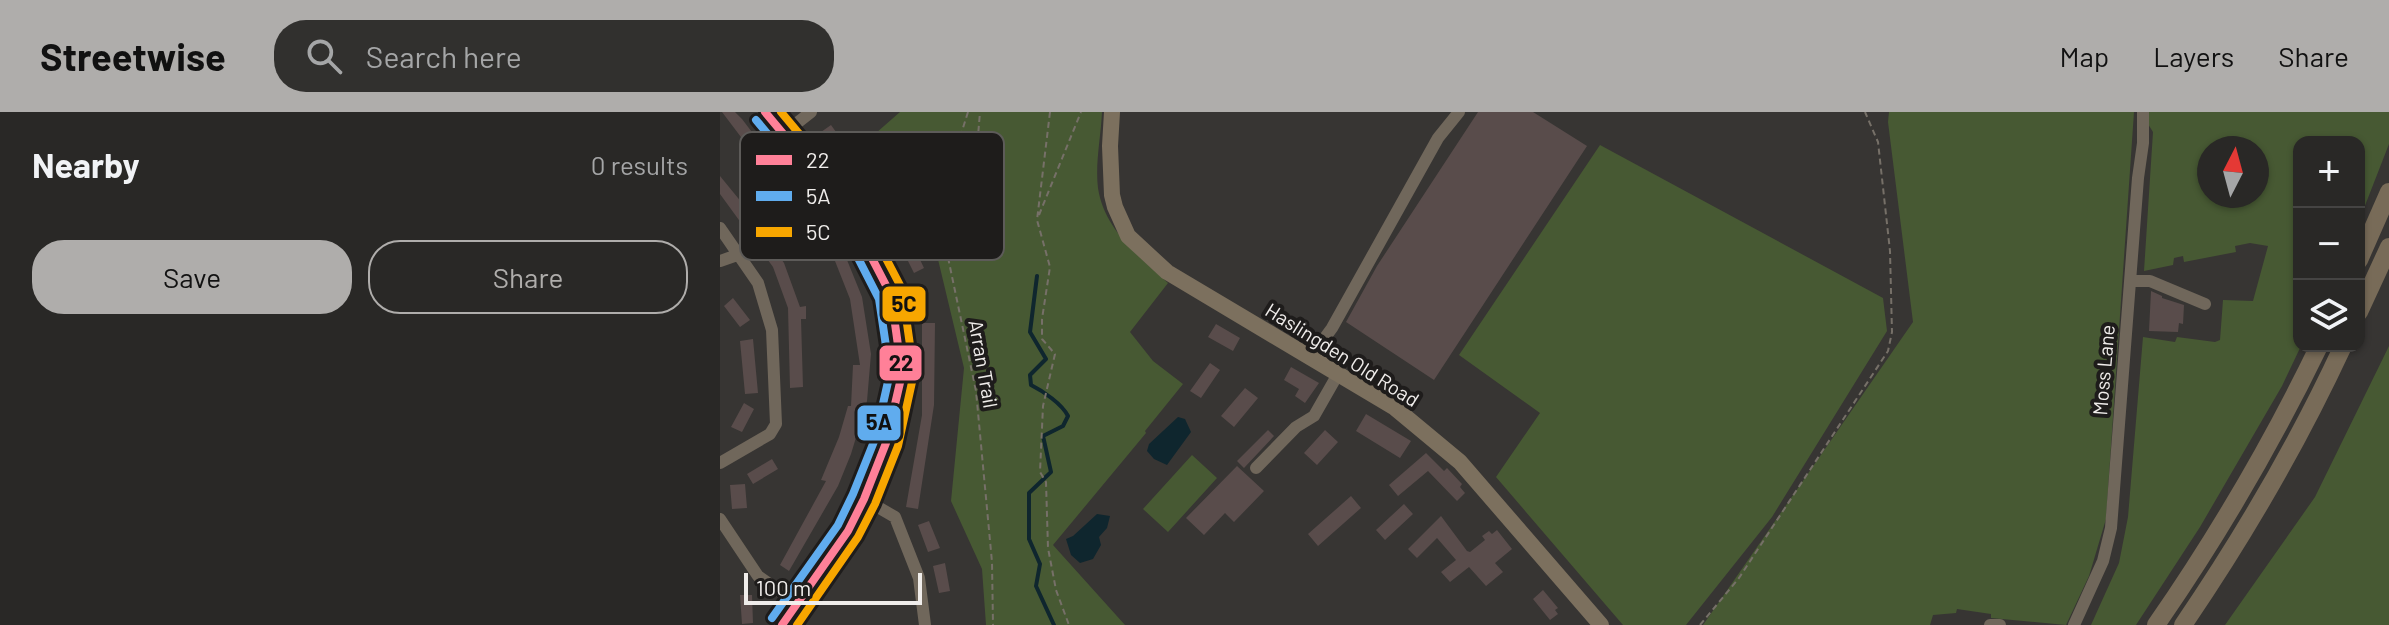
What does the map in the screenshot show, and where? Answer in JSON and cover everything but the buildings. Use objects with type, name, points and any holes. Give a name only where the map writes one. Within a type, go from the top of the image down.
[{"type":"highway","points":[[2365,246],[2389,192]]},
{"type":"highway","points":[[2365,299],[2389,247]]},
{"type":"highway","points":[[2156,625],[2199,563],[2258,462],[2316,352]]},
{"type":"highway","points":[[2183,625],[2217,575],[2278,472],[2340,352]]},
{"type":"main road","name":"Haslingden Old Road","points":[[1112,112],[1112,195],[1128,236],[1167,272],[1395,408],[1460,462],[1601,625]]},
{"type":"street","points":[[765,112],[781,132]]},
{"type":"street","points":[[786,132],[811,112]]},
{"type":"street","points":[[1310,358],[1332,328],[1438,138],[1459,112]]},
{"type":"street","name":"Moss Lane","points":[[2074,625],[2103,561],[2111,528],[2143,112]]},
{"type":"street","points":[[720,228],[740,254],[720,261]]},
{"type":"street","points":[[720,463],[770,434],[776,424],[772,330],[758,283],[744,260]]},
{"type":"street","points":[[782,625],[799,605],[848,531],[886,443],[902,374],[891,295],[873,260]]},
{"type":"street","points":[[2132,281],[2143,280],[2162,285],[2205,304]]},
{"type":"street","points":[[1256,468],[1296,427],[1314,416],[1338,374]]},
{"type":"street","points":[[864,499],[895,517],[919,578],[925,625]]},
{"type":"street","points":[[720,519],[758,576],[799,605]]},
{"type":"street","points":[[1990,625],[2000,625]]},
{"type":"path","name":"Arran Trail","points":[[961,132],[968,112]]},
{"type":"path","points":[[978,132],[980,112]]},
{"type":"path","points":[[1050,112],[1037,220],[1050,267],[1042,339],[1055,354],[1043,403],[1040,472],[1046,482],[1048,548],[1056,590],[1069,625]]},
{"type":"path","points":[[1037,220],[1081,112]]},
{"type":"path","points":[[1700,625],[1739,578],[1888,351],[1892,332],[1890,251],[1878,142],[1865,112]]},
{"type":"path","name":"Arran Trail","points":[[949,260],[976,391],[992,562],[993,625]]},
{"type":"green space","points":[[900,112],[1102,112],[1097,169],[1098,188],[1107,216],[1124,241],[1168,283],[1130,332],[1153,361],[1183,384],[1053,545],[1125,625],[986,625],[982,569],[951,501],[964,368],[938,260],[1004,260],[1004,132],[877,132]]},
{"type":"green space","points":[[1889,112],[2134,112],[2106,519],[2089,576],[2066,625],[1991,618],[1991,614],[1957,609],[1956,613],[1933,615],[1930,625],[1703,625],[1913,322]]},
{"type":"green space","points":[[2148,112],[2389,112],[2389,144],[2365,206],[2365,136],[2293,136],[2293,352],[2298,352],[2282,386],[2200,527],[2136,625],[2091,625],[2119,563],[2128,517],[2143,337],[2175,342],[2177,337],[2220,340],[2223,300],[2253,301],[2268,246],[2250,243],[2235,246],[2236,252],[2184,262],[2183,256],[2174,258],[2173,265],[2144,271],[2153,132],[2148,124]]},
{"type":"green space","points":[[1600,145],[1883,298],[1887,331],[1772,517],[1686,625],[1623,625],[1496,477],[1540,413],[1459,355]]},
{"type":"green space","points":[[2389,346],[2389,625],[2225,625],[2315,497]]},
{"type":"green space","points":[[1192,455],[1217,478],[1168,532],[1143,509]]},
{"type":"water","points":[[1178,417],[1185,419],[1191,432],[1167,465],[1154,459],[1147,451],[1149,444]]},
{"type":"water","points":[[1097,514],[1110,516],[1107,528],[1099,537],[1101,545],[1093,559],[1080,563],[1071,555],[1066,539]]},
{"type":"waterway","points":[[1037,276],[1030,332],[1046,359],[1030,375],[1031,385],[1052,398],[1068,416],[1063,426],[1043,436],[1051,472],[1029,493],[1029,539],[1040,564],[1036,586],[1054,625]]},
{"type":"transit line","name":"22","points":[[765,112],[782,132]]},
{"type":"transit line","name":"5C","points":[[781,112],[798,132]]},
{"type":"transit line","name":"5A","points":[[756,120],[766,132]]},
{"type":"transit line","name":"5A","points":[[772,618],[838,525],[875,439],[890,373],[879,299],[859,260]]},
{"type":"transit line","name":"22","points":[[782,625],[848,531],[886,443],[902,374],[891,295],[873,260]]},
{"type":"transit line","name":"5C","points":[[797,625],[858,537],[898,446],[914,373],[902,289],[887,260]]}]
